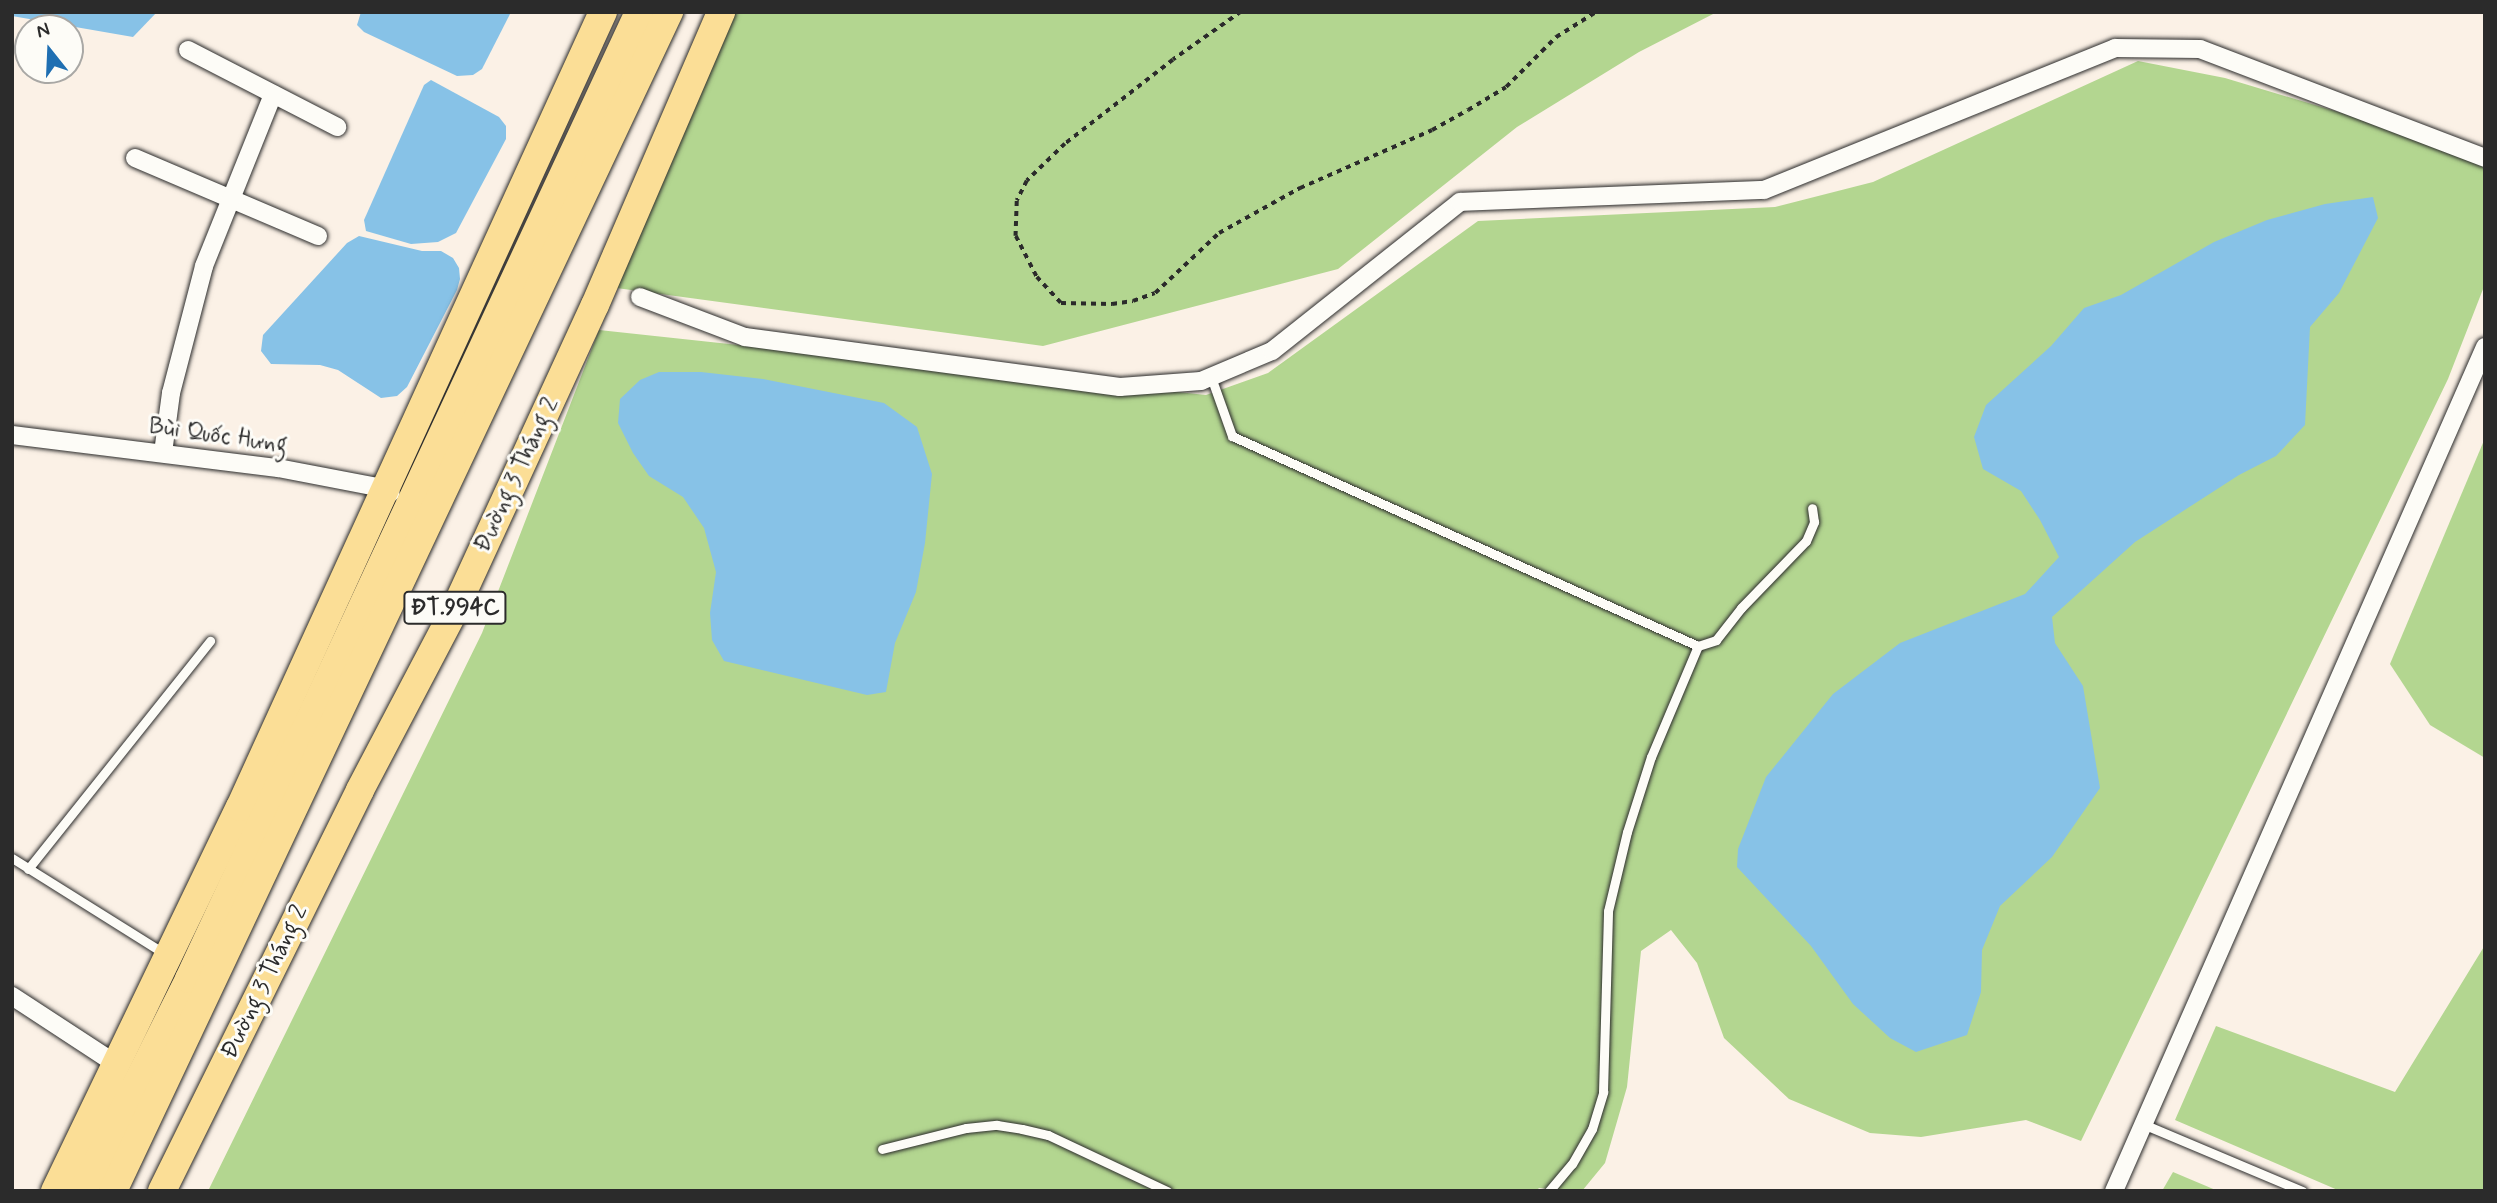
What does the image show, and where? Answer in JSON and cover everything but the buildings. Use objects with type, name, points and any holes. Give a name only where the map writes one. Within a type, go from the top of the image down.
[{"type":"main road","points":[[55,1191],[240,807],[383,488],[603,12]]},
{"type":"main road","name":"ĐT.994C","points":[[83,1191],[154,1052],[412,506],[639,12]]},
{"type":"main road","name":"Đường 3 Tháng 2","points":[[113,1191],[669,12]]},
{"type":"main road","name":"Đường 3 Tháng 2","points":[[162,1191],[360,790],[456,607],[595,305],[721,12]]},
{"type":"street","points":[[640,297],[745,337],[1120,387],[1201,381],[1272,351],[1460,202],[1764,190],[2115,48],[2200,49],[2485,158]]},
{"type":"street","points":[[188,50],[337,127]]},
{"type":"street","points":[[163,453],[177,367],[204,266],[228,198],[273,94]]},
{"type":"street","points":[[135,158],[318,236]]},
{"type":"street","points":[[2114,1191],[2485,347]]},
{"type":"street","name":"Bùi Quốc Hưng","points":[[12,435],[278,468],[383,488],[412,506]]},
{"type":"street","points":[[12,996],[116,1064]]},
{"type":"lane","points":[[1211,377],[1232,436],[1698,646],[1716,640],[1741,608],[1806,541],[1814,522],[1812,508]]},
{"type":"lane","points":[[28,869],[210,640]]},
{"type":"lane","points":[[1549,1191],[1572,1164],[1592,1129],[1603,1092],[1610,899],[1639,790],[1698,646]]},
{"type":"lane","points":[[12,858],[167,956]]},
{"type":"lane","points":[[2143,1124],[2302,1191]]},
{"type":"lane","points":[[883,1149],[967,1128],[997,1125],[1048,1135],[1167,1191]]},
{"type":"path","points":[[1241,12],[1173,60],[1065,144],[1027,181],[1017,201],[1016,236],[1038,277],[1061,303],[1112,304],[1133,301],[1155,293],[1219,233],[1300,188],[1432,130],[1468,110],[1506,87],[1556,37],[1596,12]]},
{"type":"green space","points":[[736,12],[1717,12],[1639,52],[1517,127],[1338,269],[1043,346],[609,287]]},
{"type":"green space","points":[[2138,61],[2225,78],[2468,151],[2485,169],[2485,284],[2448,379],[2081,1141],[2026,1120],[1921,1137],[1870,1133],[1789,1099],[1724,1038],[1697,963],[1671,930],[1641,951],[1627,1087],[1605,1163],[1582,1191],[1539,1188],[1536,1191],[208,1191],[482,633],[599,330],[1206,395],[1268,373],[1478,221],[1775,207],[1873,182]]},
{"type":"green space","points":[[2485,438],[2485,758],[2430,725],[2390,664]]},
{"type":"green space","points":[[2485,945],[2485,1191],[2340,1191],[2175,1120],[2216,1026],[2395,1092]]},
{"type":"green space","points":[[2173,1172],[2218,1191],[2162,1191]]},
{"type":"water","points":[[12,12],[157,12],[133,37],[84,28],[84,14],[12,16]]},
{"type":"water","points":[[361,12],[511,12],[482,69],[473,75],[457,76],[364,32],[357,25]]},
{"type":"water","points":[[431,80],[499,117],[506,126],[506,139],[456,233],[438,242],[411,244],[366,231],[364,220],[424,85]]},
{"type":"water","points":[[2373,197],[2378,218],[2339,293],[2310,327],[2305,425],[2276,456],[2239,475],[2135,542],[2052,617],[2055,643],[2083,686],[2100,788],[2052,857],[2000,906],[1982,950],[1981,992],[1967,1035],[1916,1052],[1890,1038],[1853,1004],[1811,946],[1737,867],[1738,849],[1766,777],[1833,694],[1900,643],[2025,594],[2059,557],[2021,491],[1983,469],[1974,437],[1986,405],[2051,346],[2084,308],[2121,295],[2214,242],[2267,220],[2325,204]]},
{"type":"water","points":[[359,236],[422,251],[441,251],[453,258],[459,268],[457,290],[407,387],[397,396],[381,398],[338,370],[320,365],[271,364],[261,351],[263,335],[347,243]]},
{"type":"water","points":[[659,372],[701,372],[763,379],[884,403],[917,427],[932,474],[925,543],[916,592],[895,643],[886,692],[867,695],[724,661],[712,640],[710,613],[716,572],[704,528],[683,497],[649,476],[633,453],[618,423],[620,399],[640,380]]}]
